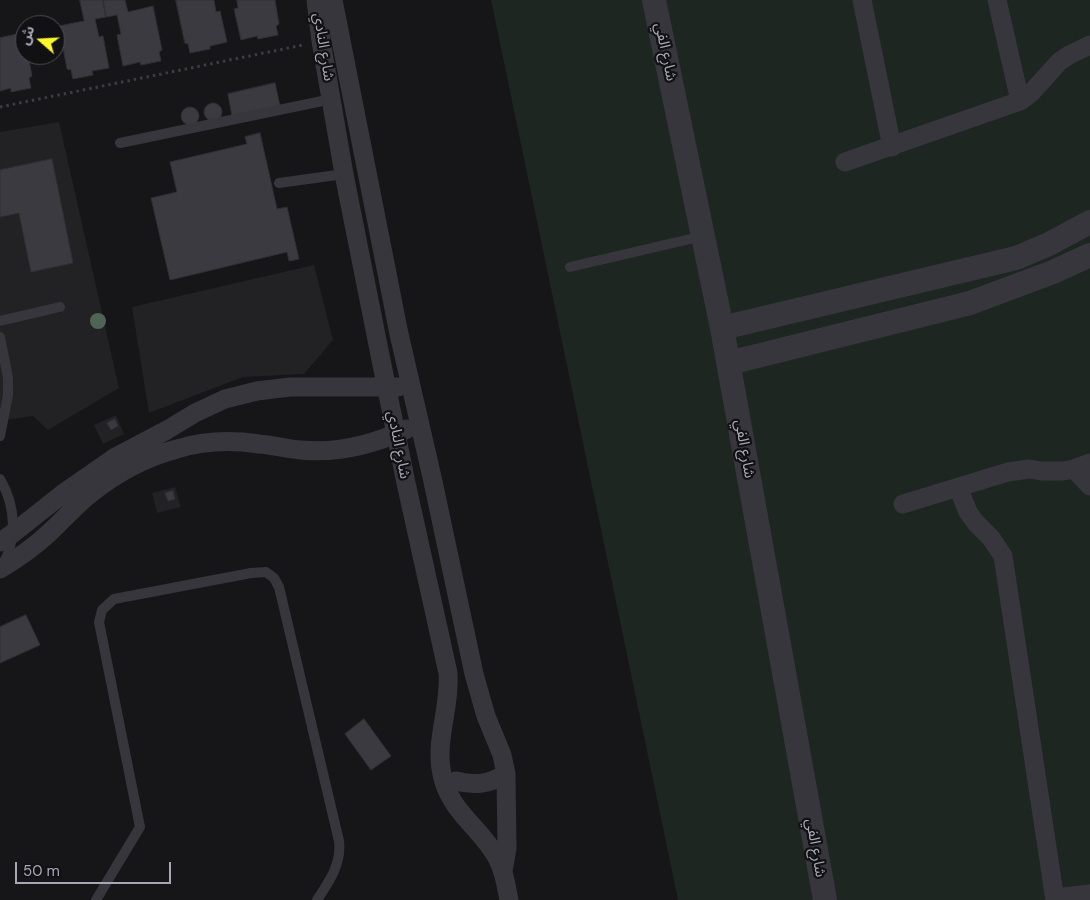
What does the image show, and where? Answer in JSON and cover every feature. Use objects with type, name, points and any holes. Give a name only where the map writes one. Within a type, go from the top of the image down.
[{"type":"street","name":"شارع النادي","points":[[316,0],[321,41],[344,174],[386,387],[448,673],[449,689],[439,741],[440,762],[444,782],[451,800],[462,816],[496,855],[503,871],[509,900]]},
{"type":"street","name":"شارع النادي","points":[[333,0],[399,334],[479,695],[502,755],[506,774],[507,848],[503,871]]},
{"type":"street","name":"شارع الفي","points":[[654,0],[722,328],[825,900]]},
{"type":"street","points":[[862,0],[892,147]]},
{"type":"street","points":[[997,0],[1020,101]]},
{"type":"street","points":[[845,162],[1020,101],[1031,93],[1059,62],[1090,45]]},
{"type":"street","points":[[722,328],[1016,258],[1049,244],[1090,222]]},
{"type":"street","points":[[728,364],[970,303],[1053,272],[1090,255]]},
{"type":"street","points":[[6,538],[65,492],[114,458],[167,430],[195,412],[225,399],[257,391],[290,387],[412,387]]},
{"type":"street","points":[[1,569],[49,533],[90,494],[112,478],[156,456],[177,449],[218,442],[259,443],[301,450],[338,450],[368,444],[420,423]]},
{"type":"street","points":[[903,504],[1019,470],[1052,472],[1082,466],[1090,486]]},
{"type":"street","points":[[958,488],[968,512],[976,523],[992,538],[1003,556],[1055,899],[1090,894]]},
{"type":"street","points":[[448,673],[456,686],[457,693],[452,749],[456,781],[464,804],[486,842]]},
{"type":"street","points":[[456,781],[466,784],[487,783],[506,774]]},
{"type":"lane","points":[[120,143],[332,100]]},
{"type":"lane","points":[[279,183],[344,174]]},
{"type":"lane","points":[[570,267],[703,236]]},
{"type":"lane","points":[[0,321],[60,307]]},
{"type":"lane","points":[[0,338],[8,378],[8,395],[0,436]]},
{"type":"lane","points":[[0,479],[9,497],[12,510],[6,538],[9,552],[1,569]]},
{"type":"lane","points":[[96,900],[140,827],[100,622],[102,610],[114,599],[251,573],[266,572],[274,578],[279,587],[339,841],[340,851],[336,866],[317,900]]},
{"type":"path","points":[[0,107],[321,41]]},
{"type":"shaded area","points":[[491,0],[1090,0],[1090,900],[678,900]]},
{"type":"shaded area","points":[[59,122],[119,388],[48,430],[33,416],[0,421],[0,132]]},
{"type":"shaded area","points":[[314,265],[333,340],[304,374],[243,377],[149,413],[132,307]]},
{"type":"shaded area","points":[[116,415],[124,434],[103,444],[94,425]]},
{"type":"shaded area","points":[[175,487],[181,507],[157,513],[152,493]]},
{"type":"building","points":[[80,0],[103,0],[106,17],[95,19],[99,37],[103,36],[109,68],[92,71],[93,75],[73,79],[71,70],[67,69],[65,58],[65,25],[84,21]]},
{"type":"building","points":[[103,0],[125,0],[128,12],[153,6],[162,50],[159,52],[161,61],[141,65],[140,62],[123,66],[117,35],[121,34],[117,15],[106,17]]},
{"type":"building","points":[[176,0],[214,0],[216,12],[220,11],[227,42],[210,46],[210,49],[190,53],[188,44],[185,43]]},
{"type":"building","points":[[237,0],[275,0],[279,24],[276,26],[278,35],[258,39],[257,36],[241,40],[234,9],[238,8]]},
{"type":"building","points":[[15,35],[15,65],[30,65],[32,76],[29,78],[31,88],[11,92],[11,88],[0,91],[0,38]]},
{"type":"building","points":[[275,83],[280,106],[232,116],[228,94]]},
{"type":"building","points":[[213,103],[219,106],[222,112],[219,118],[213,121],[207,118],[204,112],[207,106]]},
{"type":"building","points":[[190,107],[196,110],[199,116],[196,122],[190,125],[184,122],[181,116],[184,110]]},
{"type":"building","points":[[260,133],[277,209],[287,207],[299,259],[289,261],[287,252],[170,280],[151,198],[177,192],[170,162],[247,144],[245,137]]},
{"type":"building","points":[[52,159],[73,263],[31,272],[19,213],[0,217],[0,170]]},
{"type":"building","points":[[115,419],[118,426],[111,430],[107,423]]},
{"type":"building","points":[[173,491],[175,499],[168,501],[165,493]]},
{"type":"building","points":[[26,615],[40,645],[0,663],[0,627]]},
{"type":"building","points":[[364,719],[391,756],[371,770],[345,734]]}]
